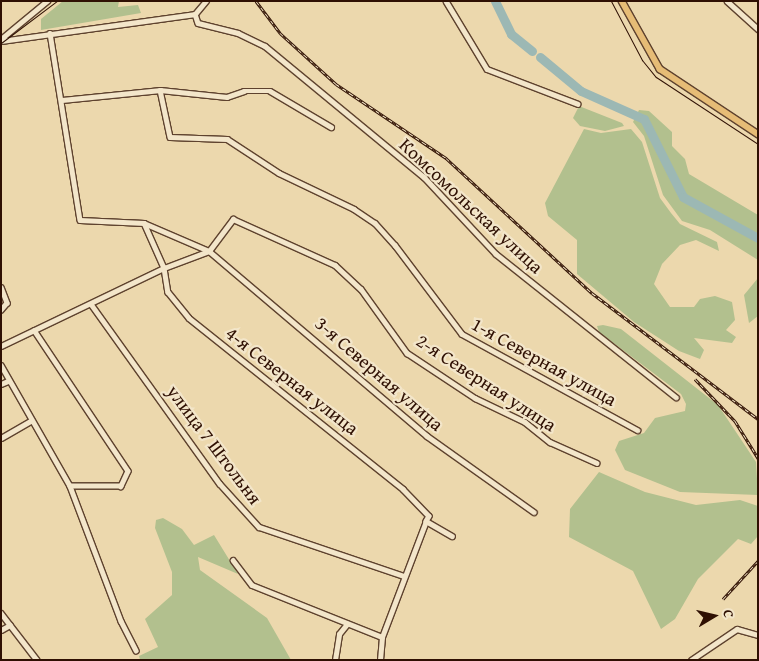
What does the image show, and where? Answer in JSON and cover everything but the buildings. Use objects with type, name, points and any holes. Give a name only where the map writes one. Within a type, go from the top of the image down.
[{"type":"main road","points":[[622,1],[660,70],[758,134]]},
{"type":"street","points":[[1,40],[47,1]]},
{"type":"street","points":[[1,40],[195,14],[206,1]]},
{"type":"street","points":[[446,1],[487,69],[578,104]]},
{"type":"street","points":[[727,1],[758,29]]},
{"type":"street","name":"Комсомольская улица","points":[[195,14],[198,24],[238,34],[265,46],[424,177],[496,254],[676,397]]},
{"type":"street","points":[[50,33],[80,220],[144,223]]},
{"type":"street","points":[[62,100],[160,90],[227,97],[244,91],[270,91],[331,127]]},
{"type":"street","name":"1-я Северная улица","points":[[160,90],[170,136],[209,138],[246,147],[279,173],[375,223],[462,334],[638,430]]},
{"type":"street","name":"2-я Северная улица","points":[[209,251],[233,219],[334,265],[361,289],[407,353],[476,398],[525,422],[550,442],[597,463]]},
{"type":"street","name":"3-я Северная улица","points":[[144,223],[209,251],[433,441],[534,512]]},
{"type":"street","name":"4-я Северная улица","points":[[144,223],[164,268],[172,300],[189,318],[403,489],[429,516],[426,521]]},
{"type":"street","points":[[1,346],[164,268],[209,251]]},
{"type":"street","points":[[1,287],[7,303],[1,310]]},
{"type":"street","name":"улица 7 Штольня","points":[[91,304],[220,484],[259,527],[404,576]]},
{"type":"street","points":[[34,330],[128,471],[121,486],[70,486]]},
{"type":"street","points":[[1,365],[8,381],[70,486],[121,621],[136,650]]},
{"type":"street","points":[[1,384],[8,381]]},
{"type":"street","points":[[1,438],[32,421]]},
{"type":"street","points":[[380,660],[382,637],[426,521],[452,536]]},
{"type":"street","points":[[233,560],[252,586],[382,637]]},
{"type":"street","points":[[1,613],[38,660]]},
{"type":"street","points":[[335,660],[339,634],[347,624]]},
{"type":"street","points":[[1,630],[10,625]]},
{"type":"street","points":[[690,660],[737,629],[758,635]]},
{"type":"green space","points":[[63,1],[119,1],[118,7],[138,5],[141,13],[41,30],[41,19]]},
{"type":"green space","points":[[579,106],[622,123],[624,126],[605,131],[580,126],[573,118]]},
{"type":"green space","points":[[639,110],[649,111],[672,132],[672,146],[685,159],[689,174],[758,215],[758,260],[710,230],[682,221],[663,195],[644,136],[633,122]]},
{"type":"green space","points":[[584,129],[601,133],[631,129],[642,142],[660,198],[671,213],[680,224],[717,242],[719,251],[696,240],[680,245],[662,264],[654,284],[670,307],[694,307],[700,299],[715,296],[732,302],[735,320],[726,330],[736,337],[732,343],[694,338],[704,350],[700,359],[679,351],[634,322],[577,274],[577,240],[548,216],[545,203]]},
{"type":"green space","points":[[758,278],[758,316],[749,323],[744,295]]},
{"type":"green space","points":[[603,325],[621,329],[718,405],[756,462],[758,495],[680,492],[625,470],[615,450],[619,441],[644,433],[655,418],[685,411],[686,404],[681,394],[599,332],[597,326]]},
{"type":"green space","points":[[599,472],[645,492],[696,505],[740,500],[758,506],[758,536],[751,544],[738,539],[698,579],[675,619],[661,629],[633,571],[569,537],[570,509]]},
{"type":"green space","points":[[163,518],[182,529],[194,545],[214,535],[238,574],[198,557],[200,570],[267,618],[291,660],[140,660],[139,656],[158,647],[145,619],[172,595],[172,572],[155,528],[156,520]]},
{"type":"waterway","points":[[495,1],[511,34],[532,51]]},
{"type":"waterway","points":[[540,57],[581,91],[644,119],[683,197],[758,238]]},
{"type":"tram line","points":[[1,43],[57,1]]},
{"type":"tram line","points":[[611,1],[642,60],[656,77],[758,144]]},
{"type":"railway","points":[[256,1],[280,33],[336,84],[446,158],[592,293],[758,419]]},
{"type":"railway","points":[[695,379],[735,421],[758,458]]},
{"type":"railway","points":[[723,599],[758,561]]}]
